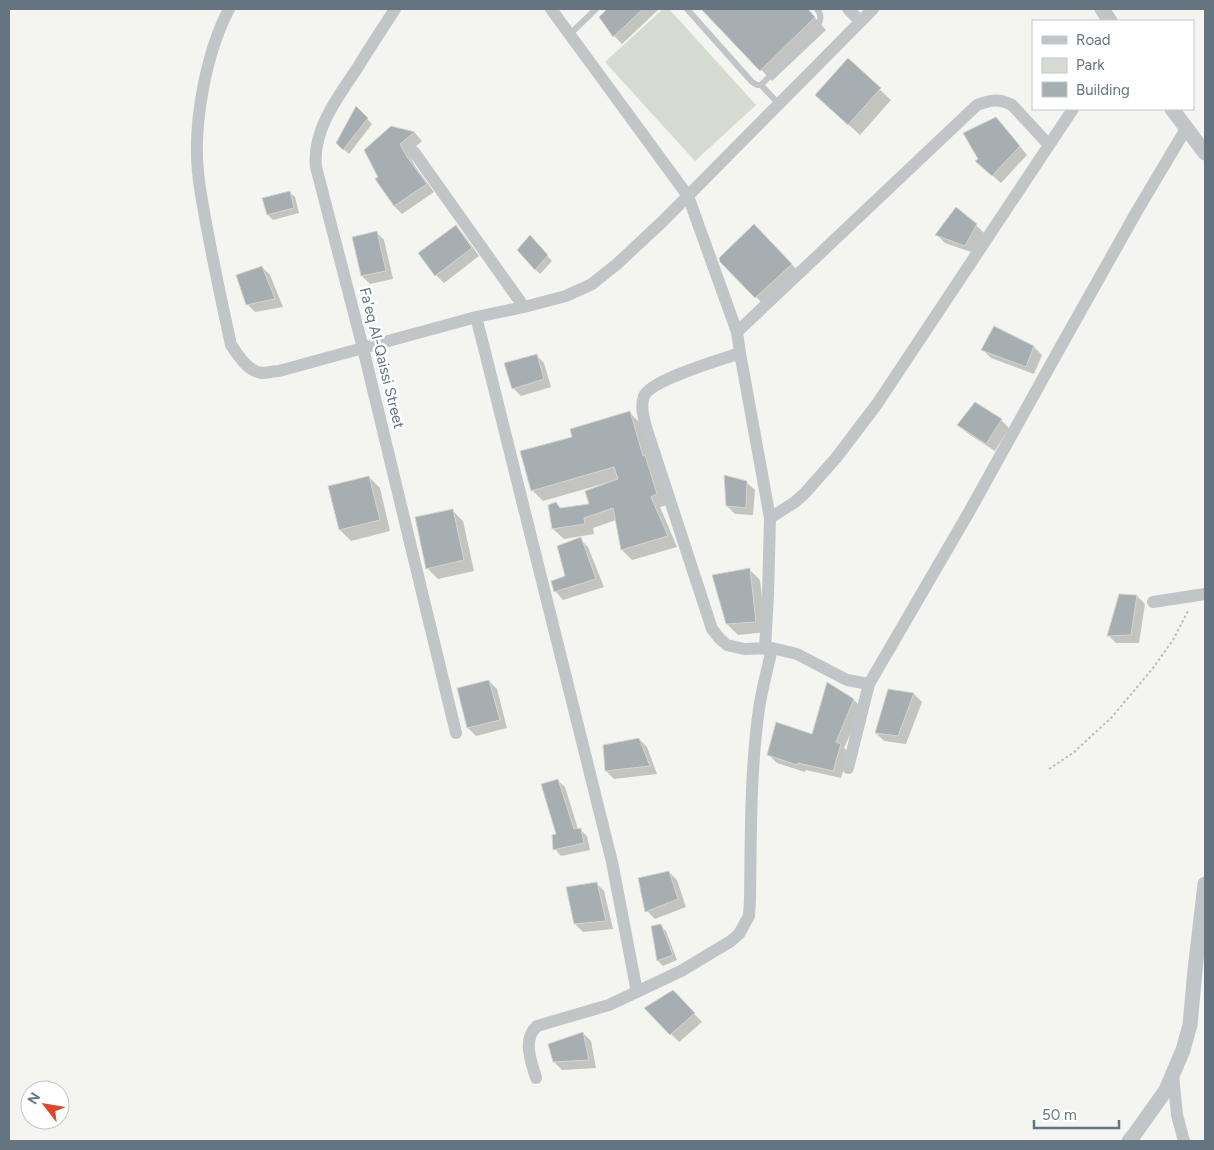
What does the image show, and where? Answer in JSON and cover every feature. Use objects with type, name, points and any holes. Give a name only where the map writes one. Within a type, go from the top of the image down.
[{"type":"street","points":[[228,9],[208,62],[201,105],[198,172],[206,223],[231,345],[248,367],[262,373],[279,371],[476,317],[566,296],[592,284],[617,264],[688,196],[873,9]]},
{"type":"street","name":"Fa'eq Al-Qaissi Street","points":[[395,9],[325,120],[317,141],[314,156],[363,348],[456,733]]},
{"type":"street","points":[[536,1078],[530,1057],[529,1040],[530,1034],[538,1026],[609,1005],[681,972],[731,941],[739,934],[749,916],[753,775],[768,648],[770,518],[737,332],[688,196],[551,9]]},
{"type":"street","points":[[848,9],[860,21]]},
{"type":"street","points":[[1102,9],[1109,20]]},
{"type":"street","points":[[737,332],[977,105],[988,101],[1006,101],[1049,145]]},
{"type":"street","points":[[770,518],[790,506],[805,493],[836,458],[877,404],[1072,110]]},
{"type":"street","points":[[1173,110],[1205,152]]},
{"type":"street","points":[[848,768],[869,684],[969,512],[1137,211],[1187,127]]},
{"type":"street","points":[[414,152],[524,307]]},
{"type":"street","points":[[476,317],[612,862],[637,992]]},
{"type":"street","points":[[740,353],[668,379],[654,386],[643,398],[643,414],[647,430],[712,629],[727,645],[744,649],[768,648],[797,654],[847,680],[869,684]]},
{"type":"street","points":[[1153,602],[1200,595]]},
{"type":"street","points":[[1129,1141],[1166,1090],[1183,1050],[1190,1025],[1205,884]]},
{"type":"street","points":[[1173,1075],[1176,1115],[1184,1141]]},
{"type":"lane","points":[[570,34],[596,9]]},
{"type":"lane","points":[[687,9],[752,82],[761,85],[779,104]]},
{"type":"lane","points":[[761,85],[817,27],[821,20],[817,9]]},
{"type":"path","points":[[1049,769],[1073,753],[1112,716],[1153,668],[1173,640],[1200,595]]},
{"type":"green space","points":[[663,9],[669,9],[756,105],[695,161],[605,62]]},
{"type":"building","points":[[607,9],[643,9],[613,37],[599,17]]},
{"type":"building","points":[[701,9],[808,9],[815,17],[760,71]]},
{"type":"building","points":[[848,58],[881,88],[848,125],[815,95]]},
{"type":"building","points":[[356,106],[368,118],[343,150],[336,143]]},
{"type":"building","points":[[996,117],[1020,146],[992,176],[975,161],[978,159],[963,133]]},
{"type":"building","points":[[391,126],[415,132],[400,144],[427,184],[394,206],[375,179],[378,177],[364,150]]},
{"type":"building","points":[[290,191],[294,208],[267,215],[262,198]]},
{"type":"building","points":[[956,207],[977,224],[965,246],[935,235]]},
{"type":"building","points":[[754,224],[792,264],[755,298],[720,262],[719,258]]},
{"type":"building","points":[[456,225],[472,248],[435,276],[418,253]]},
{"type":"building","points":[[377,231],[386,271],[361,276],[352,237]]},
{"type":"building","points":[[530,235],[548,255],[535,270],[517,250]]},
{"type":"building","points":[[262,266],[275,299],[246,305],[236,275]]},
{"type":"building","points":[[994,326],[1034,346],[1026,367],[981,350]]},
{"type":"building","points":[[537,354],[544,379],[512,389],[504,363]]},
{"type":"building","points":[[975,402],[1002,419],[986,444],[957,425]]},
{"type":"building","points":[[630,411],[643,456],[645,455],[657,494],[651,497],[668,536],[621,550],[613,508],[584,518],[585,524],[552,529],[548,505],[556,502],[560,508],[589,504],[585,491],[618,479],[614,467],[531,491],[520,451],[572,437],[570,429]]},
{"type":"building","points":[[724,475],[747,481],[746,508],[726,506]]},
{"type":"building","points":[[369,476],[380,520],[339,530],[328,486]]},
{"type":"building","points":[[453,509],[464,560],[426,569],[415,517]]},
{"type":"building","points":[[581,537],[596,579],[554,592],[551,581],[565,576],[557,546]]},
{"type":"building","points":[[750,568],[756,622],[726,624],[712,575]]},
{"type":"building","points":[[1119,594],[1137,595],[1131,635],[1107,636]]},
{"type":"building","points":[[489,680],[500,720],[467,728],[457,688]]},
{"type":"building","points":[[827,682],[854,699],[836,742],[841,744],[833,771],[798,763],[797,765],[767,755],[776,722],[812,734]]},
{"type":"building","points":[[888,689],[914,693],[898,736],[875,733]]},
{"type":"building","points":[[639,738],[650,766],[605,771],[603,745]]},
{"type":"building","points":[[558,779],[574,829],[581,828],[584,843],[553,850],[552,835],[556,834],[541,784]]},
{"type":"building","points":[[669,871],[678,899],[645,912],[638,878]]},
{"type":"building","points":[[597,882],[606,921],[574,924],[566,887]]},
{"type":"building","points":[[661,924],[673,955],[657,961],[651,926]]},
{"type":"building","points":[[673,990],[695,1013],[670,1035],[644,1008]]},
{"type":"building","points":[[583,1032],[589,1060],[553,1062],[548,1044]]}]
